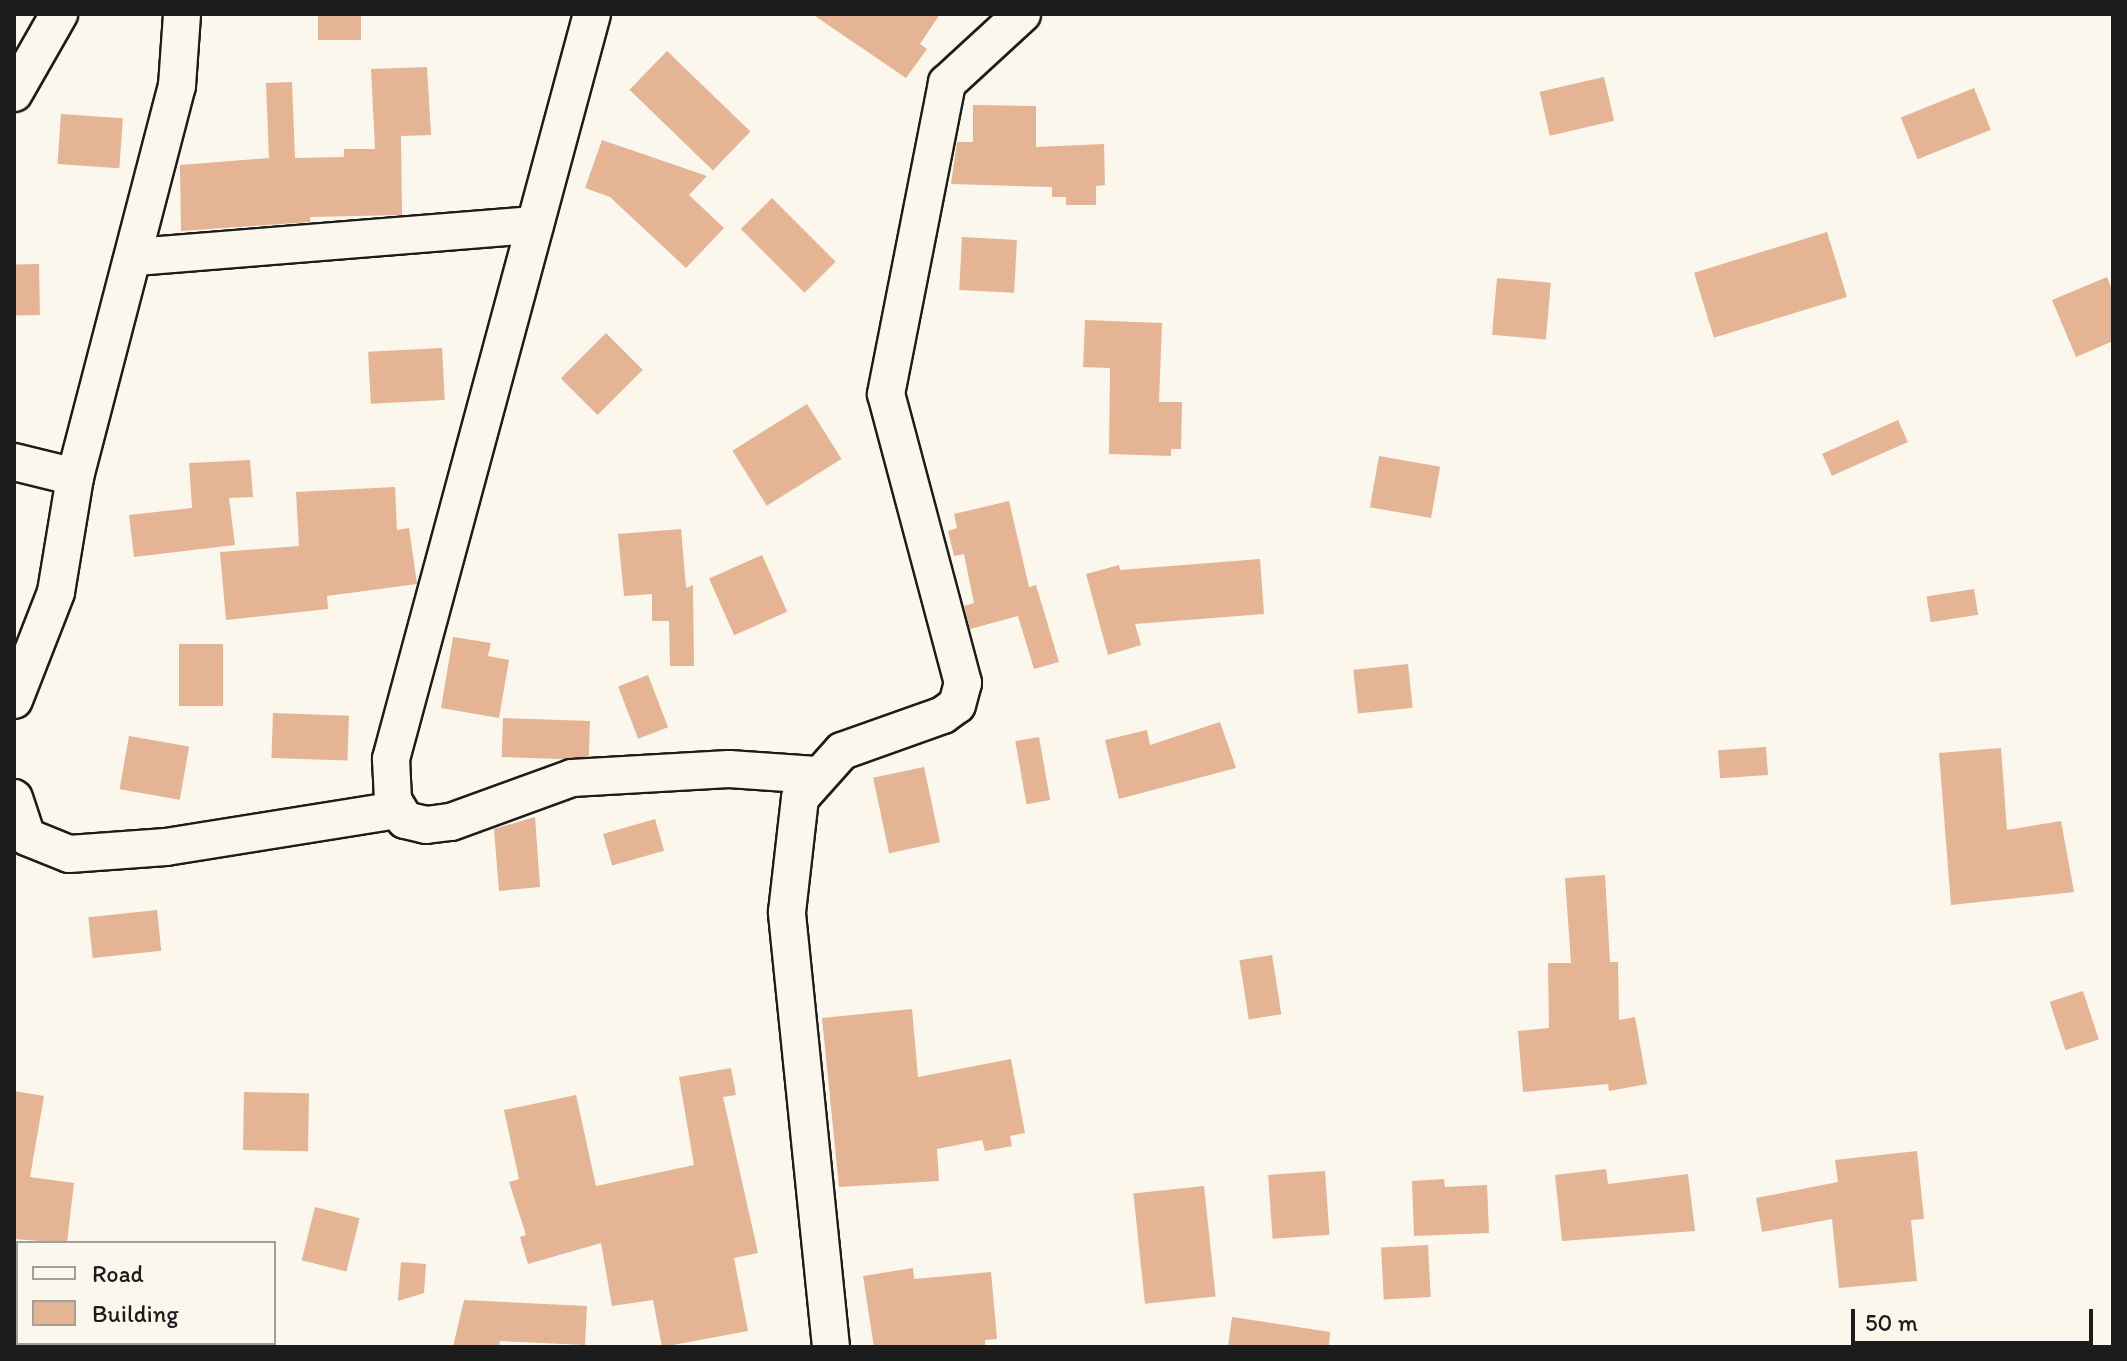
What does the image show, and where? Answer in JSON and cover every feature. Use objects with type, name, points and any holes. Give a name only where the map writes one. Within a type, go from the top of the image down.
[{"type":"street","points":[[14,93],[59,14]]},
{"type":"street","points":[[14,700],[56,592],[75,477],[135,257],[177,86],[182,14]]},
{"type":"street","points":[[592,14],[391,759],[397,810],[405,820],[426,825],[451,822],[572,778],[729,769],[816,775]]},
{"type":"street","points":[[831,1347],[787,912],[800,798],[816,775],[842,751],[943,715],[957,705],[963,683],[886,394],[947,83],[1022,14]]},
{"type":"street","points":[[135,257],[535,225]]},
{"type":"street","points":[[14,462],[75,477]]},
{"type":"street","points":[[14,798],[27,837],[69,854],[166,847],[397,810]]},
{"type":"building","points":[[318,14],[361,14],[361,40],[318,40]]},
{"type":"building","points":[[812,14],[940,14],[920,44],[927,49],[906,78]]},
{"type":"building","points":[[667,51],[750,132],[713,170],[629,90]]},
{"type":"building","points":[[427,67],[431,135],[401,136],[402,215],[310,217],[310,222],[181,231],[180,165],[269,158],[266,83],[292,82],[295,158],[344,157],[344,149],[375,149],[371,69]]},
{"type":"building","points":[[1604,77],[1614,121],[1550,136],[1540,92]]},
{"type":"building","points":[[1974,88],[1991,130],[1918,159],[1901,118]]},
{"type":"building","points":[[973,105],[1036,106],[1036,147],[1104,144],[1105,185],[1096,186],[1096,205],[1066,205],[1066,197],[1052,197],[1052,187],[951,184],[957,142],[973,142]]},
{"type":"building","points":[[61,114],[123,118],[119,168],[58,164]]},
{"type":"building","points":[[602,140],[707,176],[689,195],[724,228],[686,268],[610,197],[585,188]]},
{"type":"building","points":[[772,198],[836,262],[805,293],[741,229]]},
{"type":"building","points":[[1827,232],[1847,297],[1714,338],[1694,273]]},
{"type":"building","points":[[962,237],[1017,240],[1014,293],[959,290]]},
{"type":"building","points":[[14,264],[39,264],[40,315],[15,315]]},
{"type":"building","points":[[2107,277],[2113,292],[2113,341],[2076,357],[2052,300]]},
{"type":"building","points":[[1497,278],[1551,283],[1546,339],[1492,335]]},
{"type":"building","points":[[1085,320],[1162,323],[1159,402],[1182,402],[1181,449],[1171,449],[1171,456],[1109,454],[1110,368],[1083,367]]},
{"type":"building","points":[[606,333],[643,370],[598,415],[561,378]]},
{"type":"building","points":[[442,348],[445,400],[371,404],[368,352]]},
{"type":"building","points":[[807,404],[841,459],[767,506],[732,451]]},
{"type":"building","points":[[1898,420],[1908,442],[1832,476],[1822,454]]},
{"type":"building","points":[[1379,456],[1440,467],[1431,518],[1370,507]]},
{"type":"building","points":[[250,460],[253,497],[229,498],[235,545],[134,557],[129,515],[192,508],[189,463]]},
{"type":"building","points":[[395,487],[397,530],[409,528],[417,584],[327,596],[328,609],[226,620],[220,552],[299,546],[296,492]]},
{"type":"building","points":[[1009,501],[1029,587],[1036,585],[1059,662],[1034,669],[1018,616],[970,629],[964,606],[974,603],[964,554],[954,556],[948,531],[957,528],[954,514]]},
{"type":"building","points":[[681,529],[686,588],[693,585],[694,666],[670,666],[669,621],[652,621],[652,594],[624,596],[618,534]]},
{"type":"building","points":[[762,555],[787,612],[734,635],[709,579]]},
{"type":"building","points":[[1260,559],[1264,614],[1135,624],[1141,645],[1108,655],[1086,574],[1119,565],[1120,570]]},
{"type":"building","points":[[1974,589],[1978,615],[1931,622],[1927,597]]},
{"type":"building","points":[[453,637],[491,643],[488,656],[509,660],[499,718],[441,708]]},
{"type":"building","points":[[179,644],[223,644],[223,706],[179,706]]},
{"type":"building","points":[[1408,664],[1413,708],[1358,714],[1353,670]]},
{"type":"building","points":[[648,675],[668,727],[638,739],[618,686]]},
{"type":"building","points":[[273,713],[349,716],[347,761],[271,758]]},
{"type":"building","points":[[503,718],[590,721],[589,760],[502,757]]},
{"type":"building","points":[[1220,722],[1236,768],[1119,799],[1105,740],[1147,730],[1150,745]]},
{"type":"building","points":[[129,736],[189,747],[180,800],[120,789]]},
{"type":"building","points":[[1039,737],[1050,800],[1026,804],[1015,741]]},
{"type":"building","points":[[1766,747],[1768,775],[1720,778],[1718,750]]},
{"type":"building","points":[[2001,748],[2007,830],[2061,821],[2074,892],[1951,905],[1939,753]]},
{"type":"building","points":[[924,767],[940,842],[889,853],[873,778]]},
{"type":"building","points":[[535,817],[540,887],[499,891],[494,829]]},
{"type":"building","points":[[655,819],[664,851],[612,866],[603,834]]},
{"type":"building","points":[[1605,875],[1610,962],[1618,962],[1619,1020],[1635,1017],[1647,1084],[1609,1091],[1608,1084],[1523,1092],[1518,1031],[1549,1028],[1548,963],[1571,963],[1565,878]]},
{"type":"building","points":[[157,910],[161,951],[93,958],[88,917]]},
{"type":"building","points":[[1272,955],[1281,1014],[1249,1019],[1239,960]]},
{"type":"building","points":[[2083,991],[2099,1040],[2065,1050],[2050,1002]]},
{"type":"building","points":[[912,1009],[918,1077],[1011,1059],[1025,1133],[1010,1136],[1012,1146],[985,1151],[982,1140],[937,1149],[939,1181],[839,1187],[822,1018]]},
{"type":"building","points":[[731,1068],[736,1095],[723,1097],[758,1253],[734,1258],[748,1331],[662,1347],[653,1300],[612,1306],[601,1243],[528,1264],[520,1237],[526,1235],[509,1182],[519,1179],[504,1110],[576,1095],[596,1186],[694,1165],[679,1077]]},
{"type":"building","points":[[14,1091],[44,1096],[30,1177],[74,1183],[67,1241],[14,1239]]},
{"type":"building","points":[[244,1092],[309,1093],[308,1151],[243,1150]]},
{"type":"building","points":[[1917,1151],[1924,1219],[1911,1220],[1917,1281],[1839,1288],[1832,1219],[1762,1232],[1756,1198],[1838,1182],[1835,1160]]},
{"type":"building","points":[[1606,1169],[1608,1184],[1688,1174],[1695,1231],[1562,1241],[1555,1175]]},
{"type":"building","points":[[1325,1171],[1329,1235],[1273,1239],[1268,1175]]},
{"type":"building","points":[[1444,1179],[1445,1187],[1487,1185],[1489,1233],[1414,1236],[1412,1181]]},
{"type":"building","points":[[1204,1186],[1216,1296],[1145,1304],[1133,1193]]},
{"type":"building","points":[[315,1207],[360,1218],[346,1271],[302,1260]]},
{"type":"building","points":[[1428,1245],[1431,1297],[1384,1299],[1381,1247]]},
{"type":"building","points":[[401,1262],[426,1264],[424,1293],[398,1301]]},
{"type":"building","points":[[913,1268],[914,1279],[991,1272],[997,1339],[985,1340],[985,1347],[874,1347],[863,1276]]},
{"type":"building","points":[[464,1300],[587,1306],[585,1345],[500,1341],[499,1347],[453,1347]]},
{"type":"building","points":[[1232,1317],[1330,1332],[1329,1347],[1228,1347]]}]
